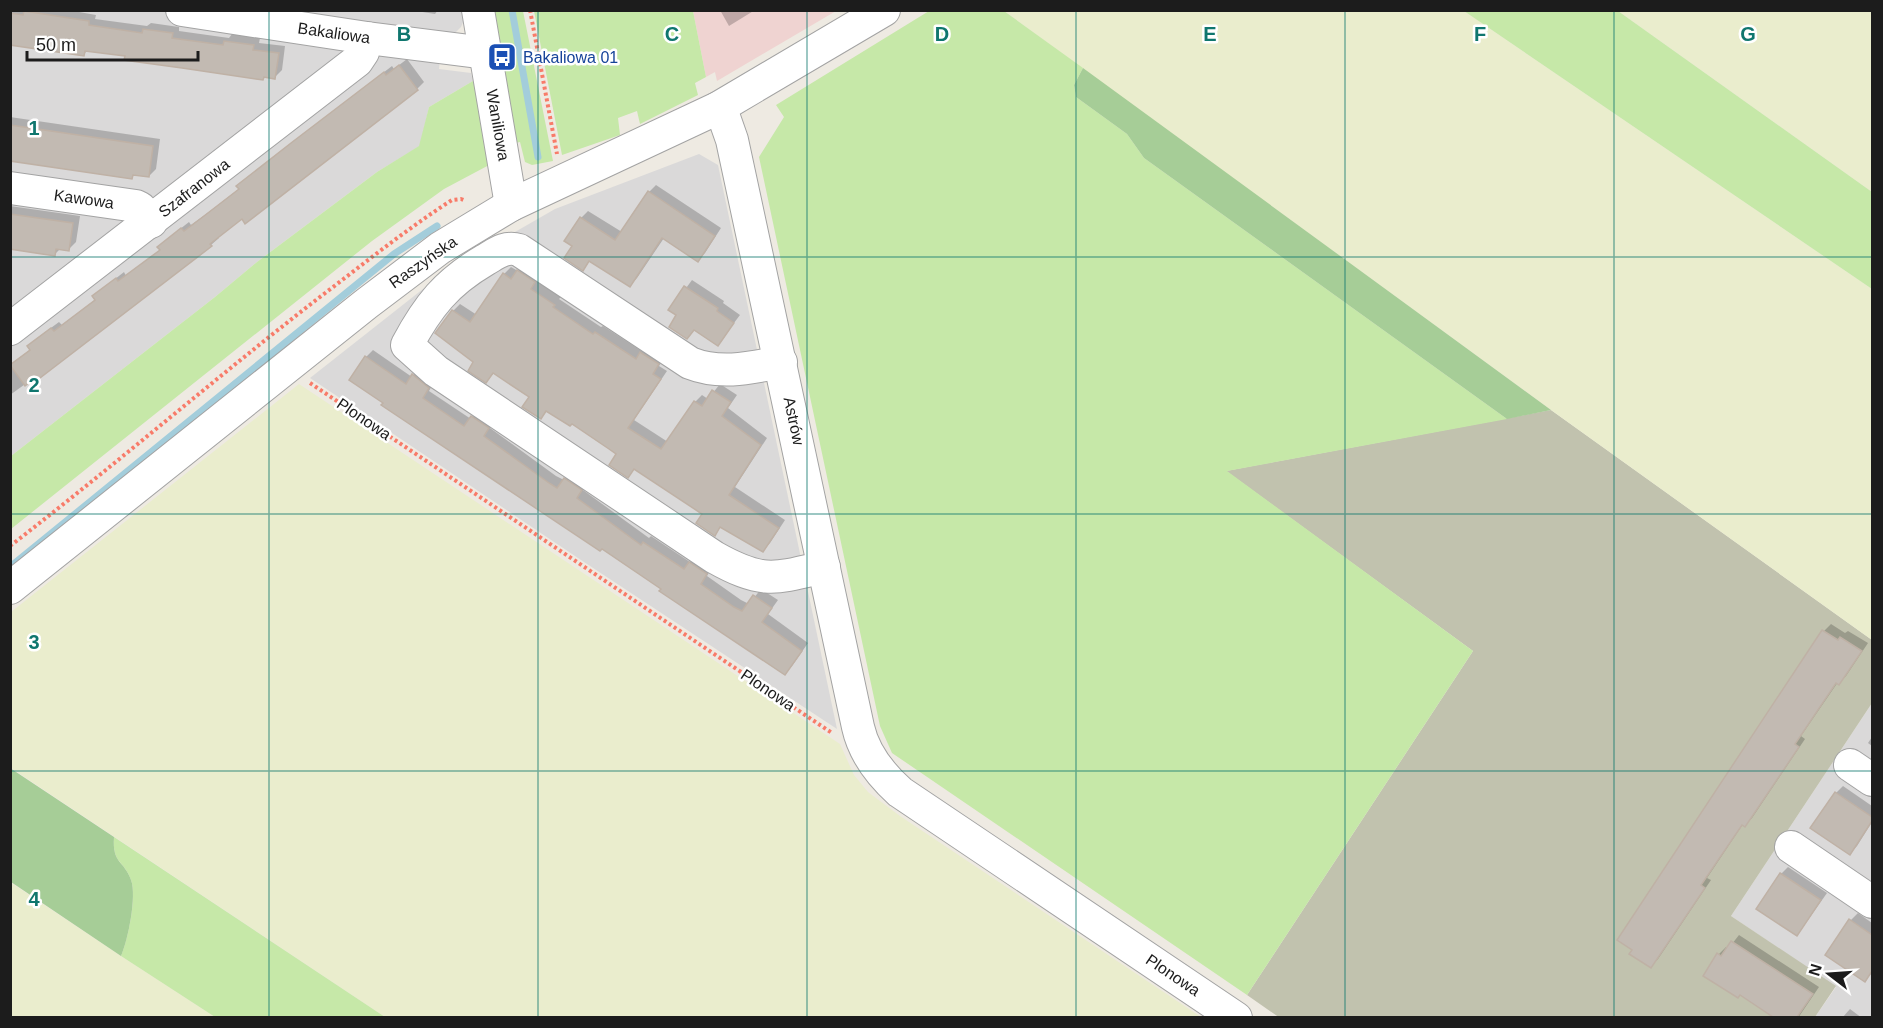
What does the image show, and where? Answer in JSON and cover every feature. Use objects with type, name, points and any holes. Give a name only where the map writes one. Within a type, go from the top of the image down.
[{"type":"street","name":"Bakaliowa","points":[[182,10],[367,38],[486,52]]},
{"type":"street","name":"Waniliowa","points":[[478,10],[511,205]]},
{"type":"street","name":"Raszyńska","points":[[10,588],[286,367],[440,248],[511,205],[718,108],[884,10]]},
{"type":"street","name":"Szafranowa","points":[[10,329],[357,61],[363,52],[367,38]]},
{"type":"street","name":"Astrów","points":[[718,108],[732,140],[781,362],[824,567],[851,737]]},
{"type":"street","name":"Kawowa","points":[[10,188],[136,206],[151,222]]},
{"type":"street","points":[[781,362],[741,369],[704,368],[690,363],[519,250],[510,248],[494,254],[450,284],[419,322],[407,345],[436,371],[736,570],[753,576],[775,578],[824,567]]},
{"type":"street","name":"Plonowa","points":[[851,737],[900,792],[1236,1017]]},
{"type":"street","points":[[1791,848],[1872,902]]},
{"type":"path","points":[[530,10],[557,156]]},
{"type":"path","points":[[10,546],[66,504],[228,369],[381,249],[452,200],[461,199],[470,206]]},
{"type":"path","name":"Plonowa","points":[[286,367],[831,733],[851,737]]},
{"type":"shaded area","points":[[11,11],[462,11],[464,20],[461,27],[441,47],[439,69],[471,73],[473,81],[429,107],[420,146],[377,172],[257,262],[11,456]]},
{"type":"shaded area","points":[[693,11],[836,11],[717,81],[715,72],[706,77]]},
{"type":"shaded area","points":[[1004,11],[1464,11],[1872,289],[1872,640],[1551,410]]},
{"type":"shaded area","points":[[1618,11],[1872,11],[1872,192]]},
{"type":"shaded area","points":[[699,154],[718,165],[837,729],[310,378],[442,274],[555,209]]},
{"type":"shaded area","points":[[299,384],[840,744],[854,775],[868,792],[900,816],[1201,1017],[385,1017],[11,768],[11,612]]},
{"type":"shaded area","points":[[1551,410],[1872,640],[1872,703],[1731,916],[1836,986],[1815,1017],[1280,1018],[1247,995],[1473,651],[1226,471]]},
{"type":"shaded area","points":[[1872,703],[1872,1017],[1815,1017],[1836,987],[1731,916]]},
{"type":"shaded area","points":[[10,882],[121,956],[215,1017],[11,1017]]},
{"type":"green space","points":[[490,11],[523,11],[553,161],[532,165],[525,162],[520,142],[511,144]]},
{"type":"green space","points":[[534,11],[693,11],[706,77],[695,83],[698,95],[640,124],[637,111],[618,118],[620,135],[562,155]]},
{"type":"green space","points":[[929,11],[1004,11],[1083,68],[1074,85],[1076,97],[1127,134],[1144,158],[1507,419],[1227,471],[1473,651],[1247,995],[892,753],[880,726],[759,157],[784,117],[776,105]]},
{"type":"green space","points":[[1464,11],[1618,11],[1872,192],[1872,289]]},
{"type":"green space","points":[[1083,68],[1551,410],[1507,419],[1144,158],[1127,134],[1076,97],[1074,85]]},
{"type":"green space","points":[[478,78],[491,164],[444,189],[372,241],[11,529],[11,456],[257,262],[377,172],[419,146],[429,107]]},
{"type":"green space","points":[[10,768],[114,837],[115,852],[133,887],[131,918],[121,956],[11,882]]},
{"type":"green space","points":[[114,837],[385,1017],[215,1017],[121,956],[131,918],[133,887],[115,852]]},
{"type":"building","points":[[24,11],[89,21],[89,25],[142,33],[143,29],[173,33],[172,38],[223,45],[224,41],[254,45],[253,50],[279,53],[275,79],[264,77],[263,80],[124,60],[125,56],[85,51],[84,56],[10,45],[10,13],[23,15]]},
{"type":"building","points":[[399,65],[418,90],[245,224],[242,219],[210,244],[212,246],[36,381],[34,379],[25,386],[10,365],[30,350],[27,346],[51,328],[54,331],[95,300],[92,296],[116,278],[118,281],[160,250],[157,247],[181,228],[184,231],[239,189],[236,186],[291,143],[384,72],[386,75]]},
{"type":"building","points":[[10,125],[153,146],[149,177],[133,175],[132,179],[10,161]]},
{"type":"building","points":[[648,191],[715,236],[698,262],[662,238],[630,287],[589,261],[583,271],[564,258],[572,246],[564,241],[580,217],[615,240]]},
{"type":"building","points":[[10,214],[73,223],[69,251],[56,249],[55,256],[10,249]]},
{"type":"building","points":[[517,270],[535,282],[531,289],[593,334],[595,332],[636,359],[640,352],[659,364],[653,374],[661,379],[628,428],[661,449],[694,401],[702,406],[712,390],[731,402],[722,416],[761,445],[729,495],[779,528],[763,552],[720,527],[715,536],[696,523],[702,514],[634,469],[628,478],[609,465],[616,454],[572,424],[570,426],[546,411],[541,419],[522,407],[529,397],[493,373],[486,383],[468,371],[473,362],[435,333],[452,310],[470,322],[503,273],[511,279]]},
{"type":"building","points":[[684,286],[718,308],[717,311],[734,323],[718,346],[694,330],[687,339],[669,327],[676,315],[668,310]]},
{"type":"building","points":[[365,356],[406,384],[412,374],[429,388],[423,398],[464,426],[471,416],[489,428],[484,436],[557,488],[564,478],[582,490],[577,498],[641,545],[643,542],[684,569],[689,562],[707,574],[701,584],[734,607],[742,611],[753,595],[772,608],[762,622],[802,651],[785,675],[659,591],[661,589],[602,549],[600,551],[381,405],[383,403],[349,380]]},
{"type":"building","points":[[1822,630],[1838,640],[1840,637],[1862,651],[1839,685],[1836,683],[1795,744],[1799,747],[1745,827],[1742,825],[1701,885],[1705,888],[1651,968],[1629,954],[1632,950],[1617,940]]},
{"type":"building","points":[[1835,792],[1872,817],[1872,821],[1850,855],[1810,828]]},
{"type":"building","points":[[1780,873],[1821,900],[1797,936],[1756,909]]},
{"type":"building","points":[[1849,919],[1872,935],[1872,971],[1865,982],[1825,955]]},
{"type":"building","points":[[1731,941],[1813,994],[1797,1017],[1773,1017],[1740,995],[1738,998],[1703,976],[1717,953],[1721,956]]},
{"type":"waterway","points":[[512,10],[538,157]]},
{"type":"waterway","points":[[10,567],[394,254],[437,226]]},
{"type":"place","name":"Bakaliowa 01","points":[[502,57]]}]
